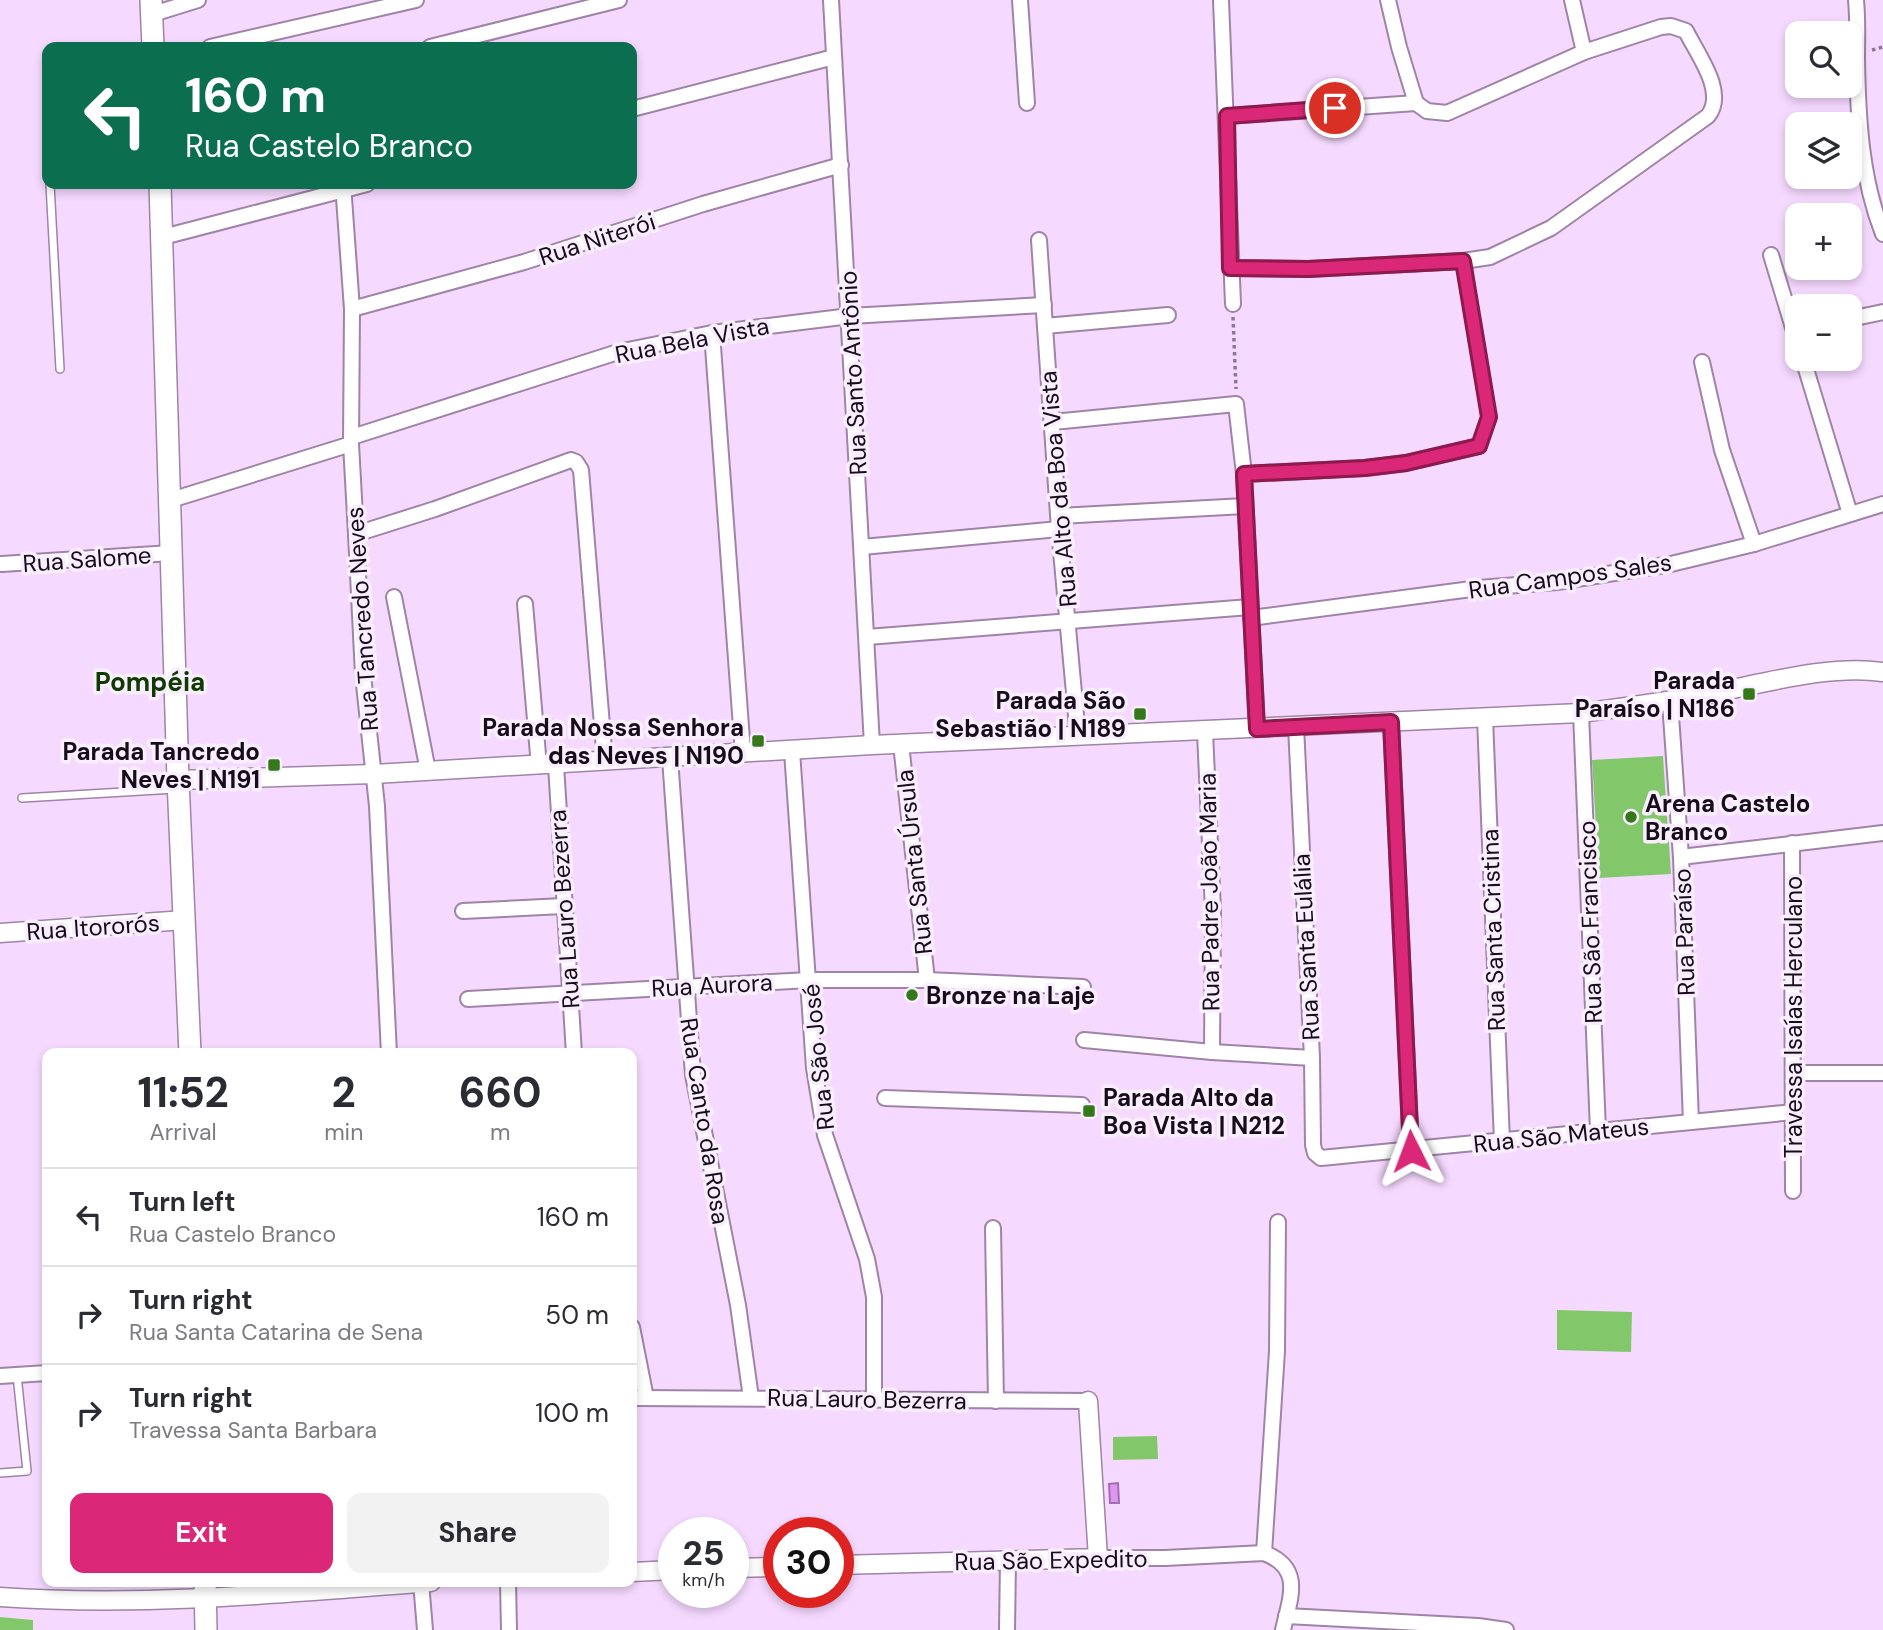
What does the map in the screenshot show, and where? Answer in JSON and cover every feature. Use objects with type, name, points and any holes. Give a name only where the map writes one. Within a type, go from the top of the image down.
[{"type":"main road","points":[[152,7],[153,42]]},
{"type":"main road","points":[[160,189],[178,785],[190,1048]]},
{"type":"main road","points":[[206,1591],[206,1630]]},
{"type":"street","points":[[152,7],[198,0]]},
{"type":"street","points":[[232,42],[416,0]]},
{"type":"street","points":[[450,42],[619,0]]},
{"type":"street","name":"Rua Santo Antônio","points":[[831,0],[872,745]]},
{"type":"street","points":[[1020,0],[1027,103]]},
{"type":"street","points":[[1221,0],[1233,304]]},
{"type":"street","points":[[1230,268],[1308,269],[1463,261],[1490,257],[1551,229],[1708,116],[1713,109],[1716,98],[1713,86],[1685,31],[1671,26],[1584,52],[1447,113],[1427,111],[1416,103],[1388,0]]},
{"type":"street","points":[[1572,0],[1584,52]]},
{"type":"street","points":[[1856,0],[1859,128],[1866,177],[1883,234]]},
{"type":"street","points":[[637,108],[834,57]]},
{"type":"street","points":[[1227,116],[1416,103]]},
{"type":"street","name":"Rua Niterói","points":[[352,309],[524,262],[704,204],[841,165]]},
{"type":"street","points":[[163,237],[336,189]]},
{"type":"street","name":"Rua Tancredo Neves","points":[[343,189],[352,309],[351,440],[363,675],[374,774],[389,1048]]},
{"type":"street","name":"Rua Alto da Boa Vista","points":[[1039,240],[1059,522],[1078,737]]},
{"type":"street","points":[[1771,254],[1785,299]]},
{"type":"street","name":"Rua Bela Vista","points":[[170,500],[618,352],[712,333],[850,316],[1044,305]]},
{"type":"street","points":[[1862,316],[1883,312]]},
{"type":"street","points":[[1045,326],[1168,315]]},
{"type":"street","points":[[712,333],[743,754]]},
{"type":"street","points":[[1702,362],[1722,450],[1754,544]]},
{"type":"street","points":[[1807,371],[1850,514]]},
{"type":"street","points":[[1053,422],[1236,404],[1244,474],[1257,729]]},
{"type":"street","points":[[1244,474],[1365,468],[1406,463],[1479,446]]},
{"type":"street","points":[[356,534],[571,460],[576,462],[581,470],[605,762]]},
{"type":"street","name":"Rua Campos Sales","points":[[867,637],[1069,619],[1251,612],[1557,582],[1671,564],[1754,544],[1883,504]]},
{"type":"street","points":[[862,547],[1059,522],[1245,506]]},
{"type":"street","name":"Rua Salome","points":[[2,564],[171,553]]},
{"type":"street","points":[[394,597],[428,771]]},
{"type":"street","name":"Rua Lauro Bezerra","points":[[525,604],[548,765],[563,906],[574,1048]]},
{"type":"street","points":[[178,785],[872,745],[1581,713],[1670,702],[1815,674],[1845,671],[1883,672]]},
{"type":"street","name":"Rua Paraíso","points":[[1670,702],[1681,857],[1691,1122]]},
{"type":"street","name":"Rua São Francisco","points":[[1581,713],[1598,1131]]},
{"type":"street","name":"Rua Santa Cristina","points":[[1485,718],[1502,1142]]},
{"type":"street","points":[[1391,722],[1411,1151]]},
{"type":"street","name":"Rua Santa Eulália","points":[[1296,726],[1312,1058],[1313,1145],[1315,1153],[1321,1158],[1329,1159]]},
{"type":"street","name":"Rua Padre João Maria","points":[[1205,732],[1213,911],[1212,1052]]},
{"type":"street","name":"Rua Santa Úrsula","points":[[901,744],[926,980]]},
{"type":"street","name":"Rua São José","points":[[792,751],[814,1068],[825,1135],[867,1259],[874,1297],[874,1399]]},
{"type":"street","name":"Rua Canto da Rosa","points":[[670,758],[693,1075],[738,1305],[751,1398]]},
{"type":"street","points":[[1681,857],[1883,833]]},
{"type":"street","name":"Travessa Isaías Herculano","points":[[1791,843],[1793,1191]]},
{"type":"street","points":[[463,911],[563,906]]},
{"type":"street","name":"Rua Itororós","points":[[0,933],[185,920]]},
{"type":"street","name":"Rua Aurora","points":[[468,999],[808,980],[926,980],[1083,987]]},
{"type":"street","points":[[1084,1040],[1312,1058]]},
{"type":"street","points":[[1794,1073],[1883,1073]]},
{"type":"street","points":[[885,1098],[1082,1105]]},
{"type":"street","name":"Rua São Mateus","points":[[1329,1159],[1794,1112]]},
{"type":"street","points":[[1278,1222],[1277,1351],[1264,1553],[1276,1558],[1287,1568],[1292,1583],[1284,1623],[1506,1630]]},
{"type":"street","points":[[993,1228],[996,1401]]},
{"type":"street","points":[[0,1376],[42,1373]]},
{"type":"street","name":"Rua Lauro Bezerra","points":[[637,1378],[639,1398],[1088,1401]]},
{"type":"street","points":[[1088,1401],[1098,1558]]},
{"type":"street","name":"Rua São Expedito","points":[[854,1565],[1165,1558],[1264,1553]]},
{"type":"street","points":[[1007,1630],[1008,1561]]},
{"type":"street","points":[[637,1572],[658,1571]]},
{"type":"street","points":[[0,1597],[43,1600],[302,1587]]},
{"type":"street","points":[[421,1587],[425,1630]]},
{"type":"street","points":[[508,1587],[509,1630]]},
{"type":"lane","points":[[50,189],[60,369]]},
{"type":"lane","points":[[1463,261],[1489,417],[1479,446]]},
{"type":"lane","points":[[22,798],[178,785]]},
{"type":"lane","points":[[0,1473],[27,1471],[17,1375]]},
{"type":"path","points":[[1233,304],[1236,404]]},
{"type":"green space","name":"Arena Castelo Branco","points":[[1663,756],[1671,874],[1599,878],[1592,760]]},
{"type":"green space","points":[[1557,1310],[1632,1312],[1631,1352],[1557,1350]]},
{"type":"green space","points":[[1157,1436],[1158,1459],[1113,1460],[1113,1437]]},
{"type":"green space","points":[[0,1617],[33,1620],[33,1630],[0,1630]]},
{"type":"shaded area","points":[[1118,1483],[1119,1503],[1110,1503],[1109,1484]]},
{"type":"place","name":"Parada Paraíso | N186","points":[[1749,694]]},
{"type":"place","name":"Parada São Sebastião | N189","points":[[1140,714]]},
{"type":"place","name":"Parada Nossa Senhora das Neves | N190","points":[[758,741]]},
{"type":"place","name":"Parada Tancredo Neves | N191","points":[[274,765]]},
{"type":"place","name":"Arena Castelo Branco","points":[[1631,817]]},
{"type":"place","name":"Bronze na Laje","points":[[912,995]]},
{"type":"place","name":"Parada Alto da Boa Vista | N212","points":[[1089,1111]]},
{"type":"district","name":"Pompéia","points":[[150,682]]},
{"type":"route","points":[[1335,108],[1227,116],[1230,268],[1308,269],[1463,261],[1489,417],[1479,446],[1406,463],[1365,468],[1244,474],[1257,729],[1391,722],[1411,1151]]}]
